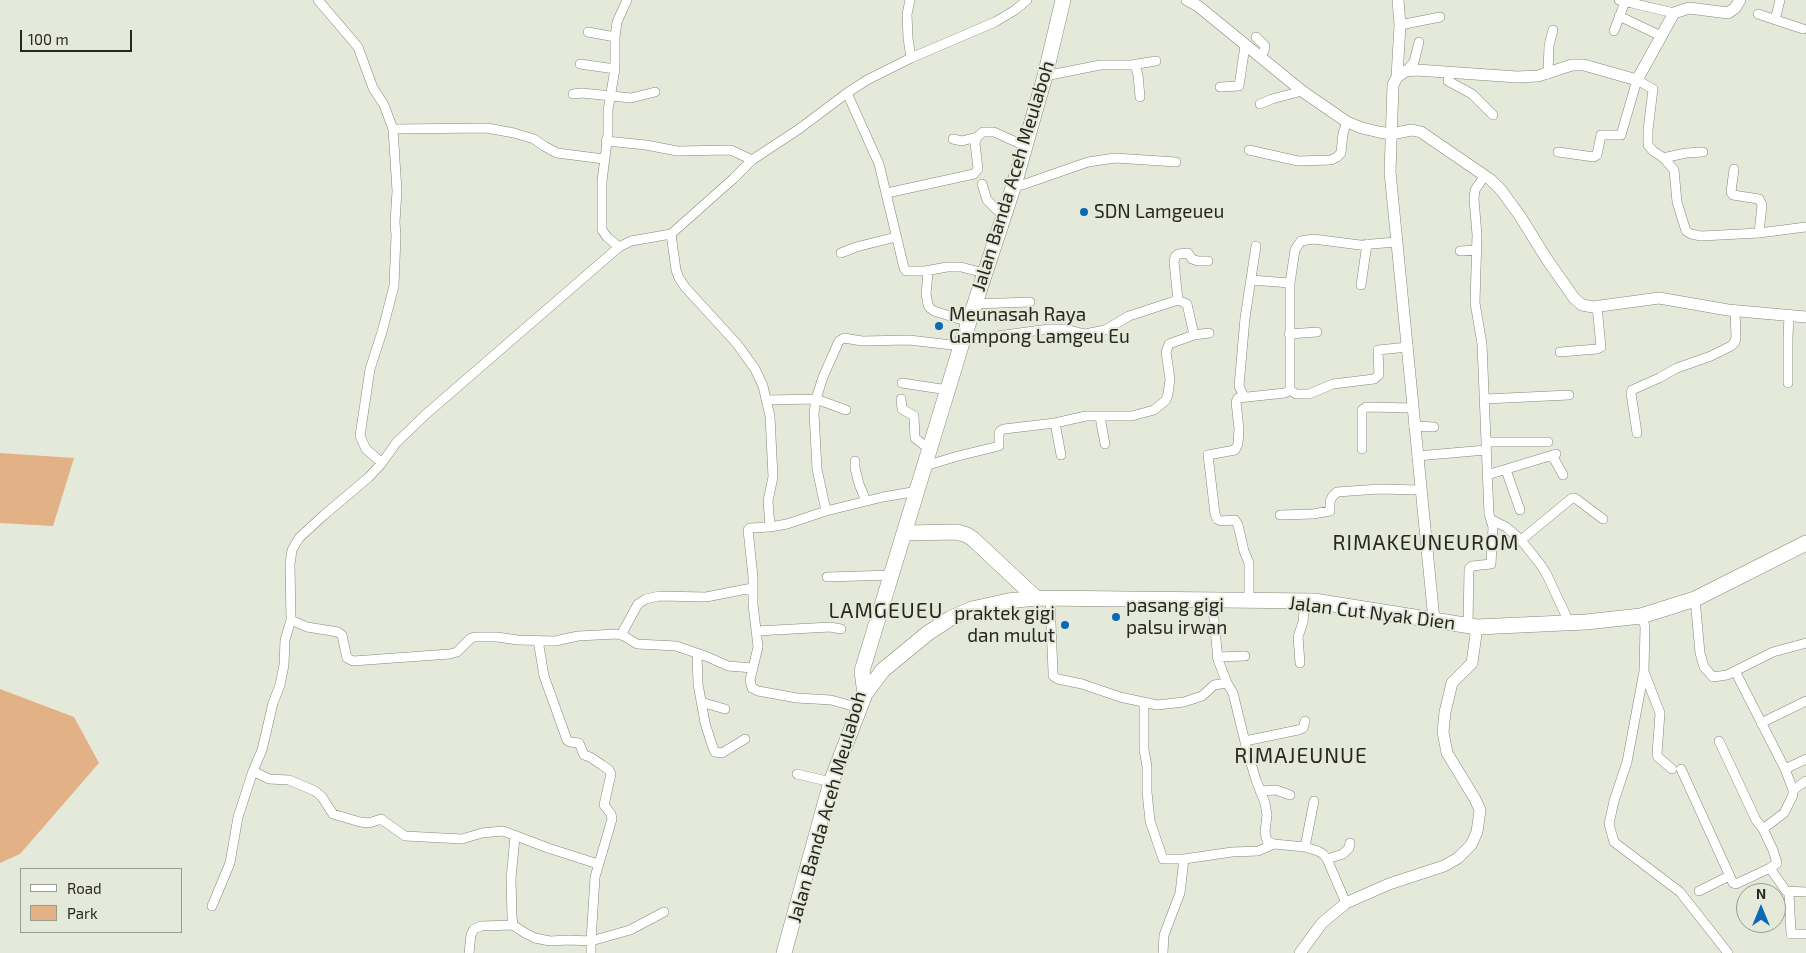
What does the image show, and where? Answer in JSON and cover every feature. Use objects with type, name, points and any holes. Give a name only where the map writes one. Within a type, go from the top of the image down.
[{"type":"highway","name":"Jalan Banda Aceh Meulaboh","points":[[784,953],[831,782],[862,701],[862,671],[918,492],[929,449],[962,342],[1014,185],[1045,76],[1063,0]]},
{"type":"highway","points":[[905,534],[957,532],[967,535],[1043,598]]},
{"type":"highway","name":"Jalan Cut Nyak Dien","points":[[862,701],[884,670],[928,633],[951,618],[990,604],[1043,598],[1306,601],[1364,608],[1472,626],[1569,622],[1641,616],[1696,599],[1806,542]]},
{"type":"street","points":[[318,0],[358,47],[373,88],[384,105],[393,129],[398,191],[395,222],[394,286],[370,369],[360,436],[366,449],[382,463]]},
{"type":"street","points":[[910,0],[907,14],[911,58]]},
{"type":"street","points":[[212,906],[230,863],[238,817],[252,771],[262,750],[273,704],[280,685],[284,665],[285,640],[291,620],[290,571],[292,550],[299,538],[357,488],[382,463],[396,443],[425,415],[619,246],[630,241],[671,234],[752,160],[799,129],[847,93],[867,80],[911,58],[995,22],[1027,0]]},
{"type":"street","points":[[1187,0],[1198,6],[1245,46],[1261,55],[1302,91],[1347,122],[1362,128],[1421,132],[1484,175],[1501,190],[1574,298],[1582,305],[1597,306],[1659,298],[1735,310],[1806,317]]},
{"type":"street","points":[[1398,0],[1401,74]]},
{"type":"street","points":[[1558,152],[1594,157],[1597,155],[1601,135],[1621,135],[1637,80],[1674,13],[1689,4],[1728,13],[1735,8],[1740,0]]},
{"type":"street","points":[[1774,20],[1780,0]]},
{"type":"street","points":[[619,246],[607,237],[602,230],[602,181],[610,97],[615,69],[614,37],[616,22],[623,1]]},
{"type":"street","points":[[1614,30],[1622,1],[1674,13]]},
{"type":"street","points":[[1758,14],[1803,29]]},
{"type":"street","points":[[1619,16],[1661,36]]},
{"type":"street","points":[[1400,25],[1440,17]]},
{"type":"street","points":[[1548,74],[1553,30]]},
{"type":"street","points":[[588,32],[614,37]]},
{"type":"street","points":[[1256,37],[1264,44],[1265,48],[1261,55]]},
{"type":"street","points":[[1419,42],[1414,62],[1401,74],[1393,85],[1390,172],[1434,620]]},
{"type":"street","points":[[1220,87],[1239,86],[1245,46]]},
{"type":"street","points":[[1045,76],[1100,65],[1156,61]]},
{"type":"street","points":[[580,64],[615,69]]},
{"type":"street","points":[[1135,64],[1140,98]]},
{"type":"street","points":[[1401,74],[1450,72],[1517,77],[1548,74],[1572,65],[1584,65],[1637,80],[1653,89],[1648,146],[1674,170],[1677,202],[1686,231],[1702,236],[1759,233],[1806,227]]},
{"type":"street","points":[[1450,72],[1448,80],[1472,94],[1492,115]]},
{"type":"street","points":[[1260,104],[1302,91]]},
{"type":"street","points":[[573,94],[582,93],[631,98],[655,92]]},
{"type":"street","points":[[847,93],[879,164],[905,270],[925,271],[946,267],[961,267],[984,274]]},
{"type":"street","points":[[1250,150],[1298,161],[1331,160],[1341,153],[1343,133],[1347,122]]},
{"type":"street","points":[[393,129],[487,128],[534,139],[557,153],[604,159]]},
{"type":"street","points":[[953,139],[962,141],[977,137],[983,132],[994,132],[1025,146]]},
{"type":"street","points":[[887,193],[974,174],[978,169],[975,143],[977,137]]},
{"type":"street","points":[[606,141],[677,151],[731,150],[752,160]]},
{"type":"street","points":[[1663,158],[1686,153],[1703,152]]},
{"type":"street","points":[[1014,185],[1022,185],[1088,162],[1115,158],[1176,162]]},
{"type":"street","points":[[1734,169],[1731,192],[1733,195],[1759,199],[1762,205],[1759,233]]},
{"type":"street","points":[[1300,953],[1322,923],[1346,903],[1389,884],[1444,866],[1458,858],[1471,845],[1477,832],[1480,810],[1447,753],[1443,732],[1445,712],[1452,683],[1472,663],[1469,569],[1472,566],[1491,564],[1493,527],[1489,514],[1482,344],[1475,302],[1477,224],[1474,199],[1475,190],[1484,175]]},
{"type":"street","points":[[982,184],[987,200],[1004,217]]},
{"type":"street","points":[[671,234],[676,270],[679,278],[685,287],[738,344],[754,369],[767,400],[770,416],[773,476],[768,502],[770,527]]},
{"type":"street","points":[[841,253],[856,246],[896,237]]},
{"type":"street","points":[[1290,390],[1290,283],[1295,250],[1301,241],[1313,239],[1367,244],[1396,242]]},
{"type":"street","points":[[1361,285],[1367,244]]},
{"type":"street","points":[[1244,397],[1239,386],[1245,318],[1256,246]]},
{"type":"street","points":[[1460,250],[1477,250]]},
{"type":"street","points":[[1178,300],[1175,257],[1178,254],[1188,253],[1192,259],[1198,261],[1208,260]]},
{"type":"street","points":[[925,271],[928,274],[926,300],[930,308],[969,322]]},
{"type":"street","points":[[1251,280],[1290,283]]},
{"type":"street","points":[[826,511],[817,469],[814,430],[816,399],[828,364],[842,339],[962,342],[975,338],[1049,329],[1065,329],[1085,334],[1095,333],[1105,330],[1129,316],[1178,300],[1187,304],[1194,335]]},
{"type":"street","points":[[974,304],[1030,302]]},
{"type":"street","points":[[1560,352],[1597,349],[1600,347],[1597,306]]},
{"type":"street","points":[[1637,433],[1630,393],[1632,390],[1677,368],[1711,356],[1731,346],[1735,342],[1736,337],[1735,310]]},
{"type":"street","points":[[1788,382],[1789,316]]},
{"type":"street","points":[[1290,334],[1316,332]]},
{"type":"street","points":[[925,466],[999,446],[999,434],[1004,429],[1055,423],[1080,417],[1132,416],[1154,410],[1166,400],[1170,379],[1166,352],[1169,344],[1194,335],[1209,333]]},
{"type":"street","points":[[1290,390],[1296,394],[1309,394],[1333,384],[1374,379],[1379,375],[1378,350],[1408,347]]},
{"type":"street","points":[[902,383],[948,390]]},
{"type":"street","points":[[1249,600],[1249,563],[1235,520],[1220,521],[1215,514],[1208,455],[1234,450],[1238,444],[1239,429],[1236,402],[1238,398],[1285,393],[1290,390]]},
{"type":"street","points":[[1485,399],[1569,395]]},
{"type":"street","points":[[767,400],[816,399],[846,410]]},
{"type":"street","points":[[901,399],[902,409],[914,416],[914,438],[929,449]]},
{"type":"street","points":[[1362,449],[1362,410],[1366,407],[1413,408]]},
{"type":"street","points":[[1100,416],[1105,444]]},
{"type":"street","points":[[1055,423],[1061,456]]},
{"type":"street","points":[[1414,426],[1434,427]]},
{"type":"street","points":[[1418,456],[1486,446],[1548,442]]},
{"type":"street","points":[[1487,475],[1554,455],[1563,475]]},
{"type":"street","points":[[855,460],[859,484],[866,501]]},
{"type":"street","points":[[1506,470],[1520,510]]},
{"type":"street","points":[[1280,515],[1313,514],[1330,511],[1330,502],[1337,492],[1379,489],[1421,490]]},
{"type":"street","points":[[862,701],[797,698],[754,690],[750,685],[758,651],[748,530],[750,528],[787,524],[826,511],[866,501],[918,492]]},
{"type":"street","points":[[1521,540],[1572,498],[1575,498],[1603,519]]},
{"type":"street","points":[[1492,520],[1506,527],[1521,540],[1546,573],[1569,622]]},
{"type":"street","points":[[827,577],[892,575]]},
{"type":"street","points":[[620,634],[638,604],[646,599],[659,596],[706,597],[752,588]]},
{"type":"street","points":[[1043,598],[1053,676],[1058,679],[1082,684],[1120,697],[1157,705],[1184,702],[1202,696],[1214,685],[1227,683]]},
{"type":"street","points":[[1212,599],[1217,657],[1233,693],[1260,791],[1266,803],[1267,841],[1274,844],[1318,851],[1327,859],[1346,903]]},
{"type":"street","points":[[1696,599],[1700,653],[1704,667],[1713,676],[1727,675],[1773,652],[1806,643]]},
{"type":"street","points":[[1300,663],[1298,637],[1304,622],[1306,601]]},
{"type":"street","points":[[1641,616],[1645,626],[1644,672],[1627,762],[1614,801],[1609,824],[1614,842],[1680,892],[1728,953]]},
{"type":"street","points":[[291,620],[307,627],[342,635],[347,658],[352,661],[450,654],[458,652],[471,638],[475,637],[555,641],[586,635],[620,634],[637,644],[673,645],[728,666],[753,668]]},
{"type":"street","points":[[756,631],[830,627],[842,629]]},
{"type":"street","points":[[538,640],[544,676],[568,740],[579,744],[584,755],[602,764],[610,772],[611,779],[604,806],[612,819],[598,864],[594,890],[592,953]]},
{"type":"street","points":[[697,654],[697,680],[701,702],[705,723],[715,752],[722,753],[745,738]]},
{"type":"street","points":[[1217,657],[1245,656]]},
{"type":"street","points":[[1735,671],[1785,769],[1793,790],[1793,795],[1784,813],[1763,829]]},
{"type":"street","points":[[1644,672],[1660,713],[1658,757],[1677,769],[1734,884],[1770,868],[1777,862],[1763,829],[1756,820],[1719,742]]},
{"type":"street","points":[[1761,723],[1806,701]]},
{"type":"street","points":[[701,702],[725,709]]},
{"type":"street","points":[[1144,703],[1144,750],[1148,766],[1147,792],[1150,821],[1163,859],[1184,859],[1232,852],[1258,851],[1274,844]]},
{"type":"street","points":[[1245,741],[1298,730],[1303,728],[1305,721]]},
{"type":"street","points":[[1785,769],[1806,759]]},
{"type":"street","points":[[252,771],[269,779],[289,780],[315,791],[333,814],[360,822],[381,819],[405,836],[462,839],[482,833],[500,831],[598,864]]},
{"type":"street","points":[[797,774],[831,782]]},
{"type":"street","points":[[1793,790],[1806,781]]},
{"type":"street","points":[[1260,791],[1276,790],[1290,795]]},
{"type":"street","points":[[1305,848],[1314,801]]},
{"type":"street","points":[[513,925],[510,898],[514,836]]},
{"type":"street","points":[[1327,859],[1343,854],[1349,848],[1350,843]]},
{"type":"street","points":[[1163,953],[1164,936],[1180,893],[1184,859]]},
{"type":"street","points":[[1770,868],[1784,890],[1789,892],[1806,892]]},
{"type":"street","points":[[1699,891],[1729,876]]},
{"type":"street","points":[[1789,892],[1791,934],[1806,934]]},
{"type":"street","points":[[469,953],[470,935],[474,929],[481,926],[513,925],[524,933],[542,940],[591,941],[630,930],[664,912]]},
{"type":"green space","points":[[0,453],[74,458],[53,526],[0,523]]},
{"type":"green space","points":[[0,689],[74,717],[99,763],[20,854],[0,863]]},
{"type":"place","name":"SDN Lamgeueu","points":[[1084,212]]},
{"type":"place","name":"Meunasah Raya Gampong Lamgeu Eu","points":[[939,326]]},
{"type":"place","name":"pasang gigi palsu irwan","points":[[1116,617]]},
{"type":"place","name":"praktek gigi dan mulut","points":[[1065,625]]},
{"type":"district","name":"RIMAKEUNEUROM","points":[[1426,543]]},
{"type":"district","name":"LAMGEUEU","points":[[886,611]]},
{"type":"district","name":"RIMAJEUNUE","points":[[1301,756]]}]
